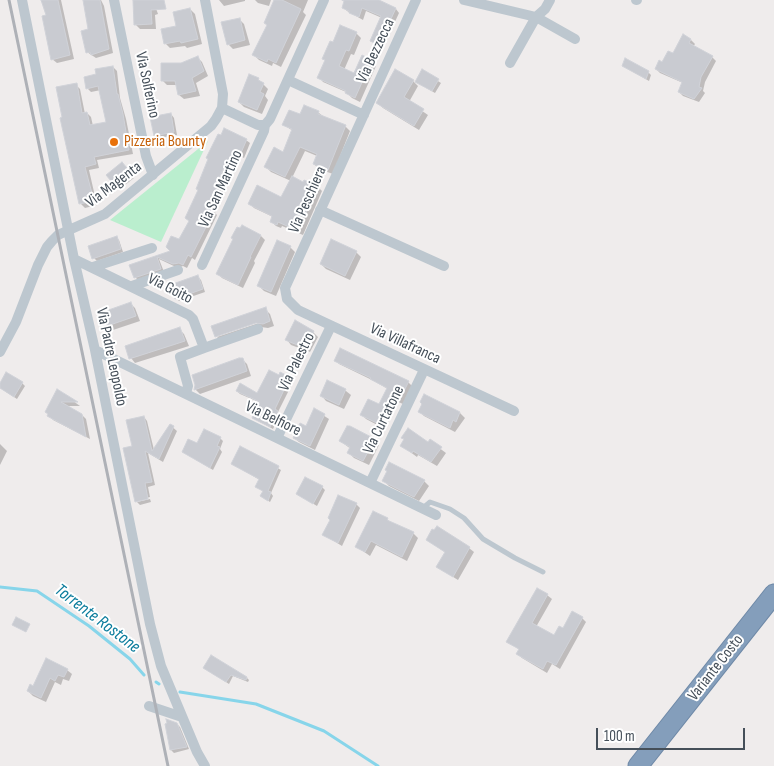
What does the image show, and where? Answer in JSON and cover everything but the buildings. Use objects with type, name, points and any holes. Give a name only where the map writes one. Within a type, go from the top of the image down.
[{"type":"highway","name":"Variante Costo","points":[[638,766],[774,594]]},
{"type":"street","name":"Via Padre Leopoldo","points":[[22,0],[74,259],[96,350],[150,624],[161,666],[197,752],[205,766]]},
{"type":"street","name":"Via Solferino","points":[[114,0],[146,156],[152,175]]},
{"type":"street","points":[[205,0],[224,94],[222,108],[258,125],[265,125]]},
{"type":"street","name":"Via San Martino","points":[[202,265],[324,0]]},
{"type":"street","name":"Via Bezzecca","points":[[364,115],[416,0]]},
{"type":"street","points":[[464,0],[536,17],[575,39]]},
{"type":"street","points":[[510,63],[536,17],[545,9],[550,0]]},
{"type":"street","points":[[288,80],[364,115]]},
{"type":"street","name":"Via Magenta","points":[[0,352],[16,322],[47,247],[58,235],[105,214],[211,126],[222,108]]},
{"type":"street","name":"Via Peschiera","points":[[287,299],[285,288],[364,115]]},
{"type":"street","points":[[320,210],[444,266]]},
{"type":"street","name":"Via Goito","points":[[93,267],[152,248]]},
{"type":"street","name":"Via Goito","points":[[74,259],[190,315],[204,348]]},
{"type":"street","name":"Via Goito","points":[[132,286],[178,270]]},
{"type":"street","name":"Via Villafranca","points":[[287,299],[298,310],[514,411]]},
{"type":"street","name":"Via Palestro","points":[[277,438],[331,326]]},
{"type":"street","points":[[186,393],[188,386],[180,357],[258,329]]},
{"type":"street","name":"Via Belfiore","points":[[96,350],[436,515]]},
{"type":"street","name":"Via Curtatone","points":[[370,483],[424,370]]},
{"type":"street","points":[[149,706],[182,717]]},
{"type":"lane","points":[[422,508],[430,502],[450,509],[464,518],[483,539],[543,572]]},
{"type":"green space","points":[[208,141],[161,242],[110,220]]},
{"type":"waterway","name":"Torrente Rostone","points":[[0,587],[37,591],[89,626],[130,659],[144,675]]},
{"type":"waterway","name":"Torrente Rostone","points":[[180,692],[256,704],[324,731],[378,766]]},
{"type":"railway","points":[[9,0],[168,766]]},
{"type":"place","name":"Pizzeria Bounty","points":[[114,142]]}]
